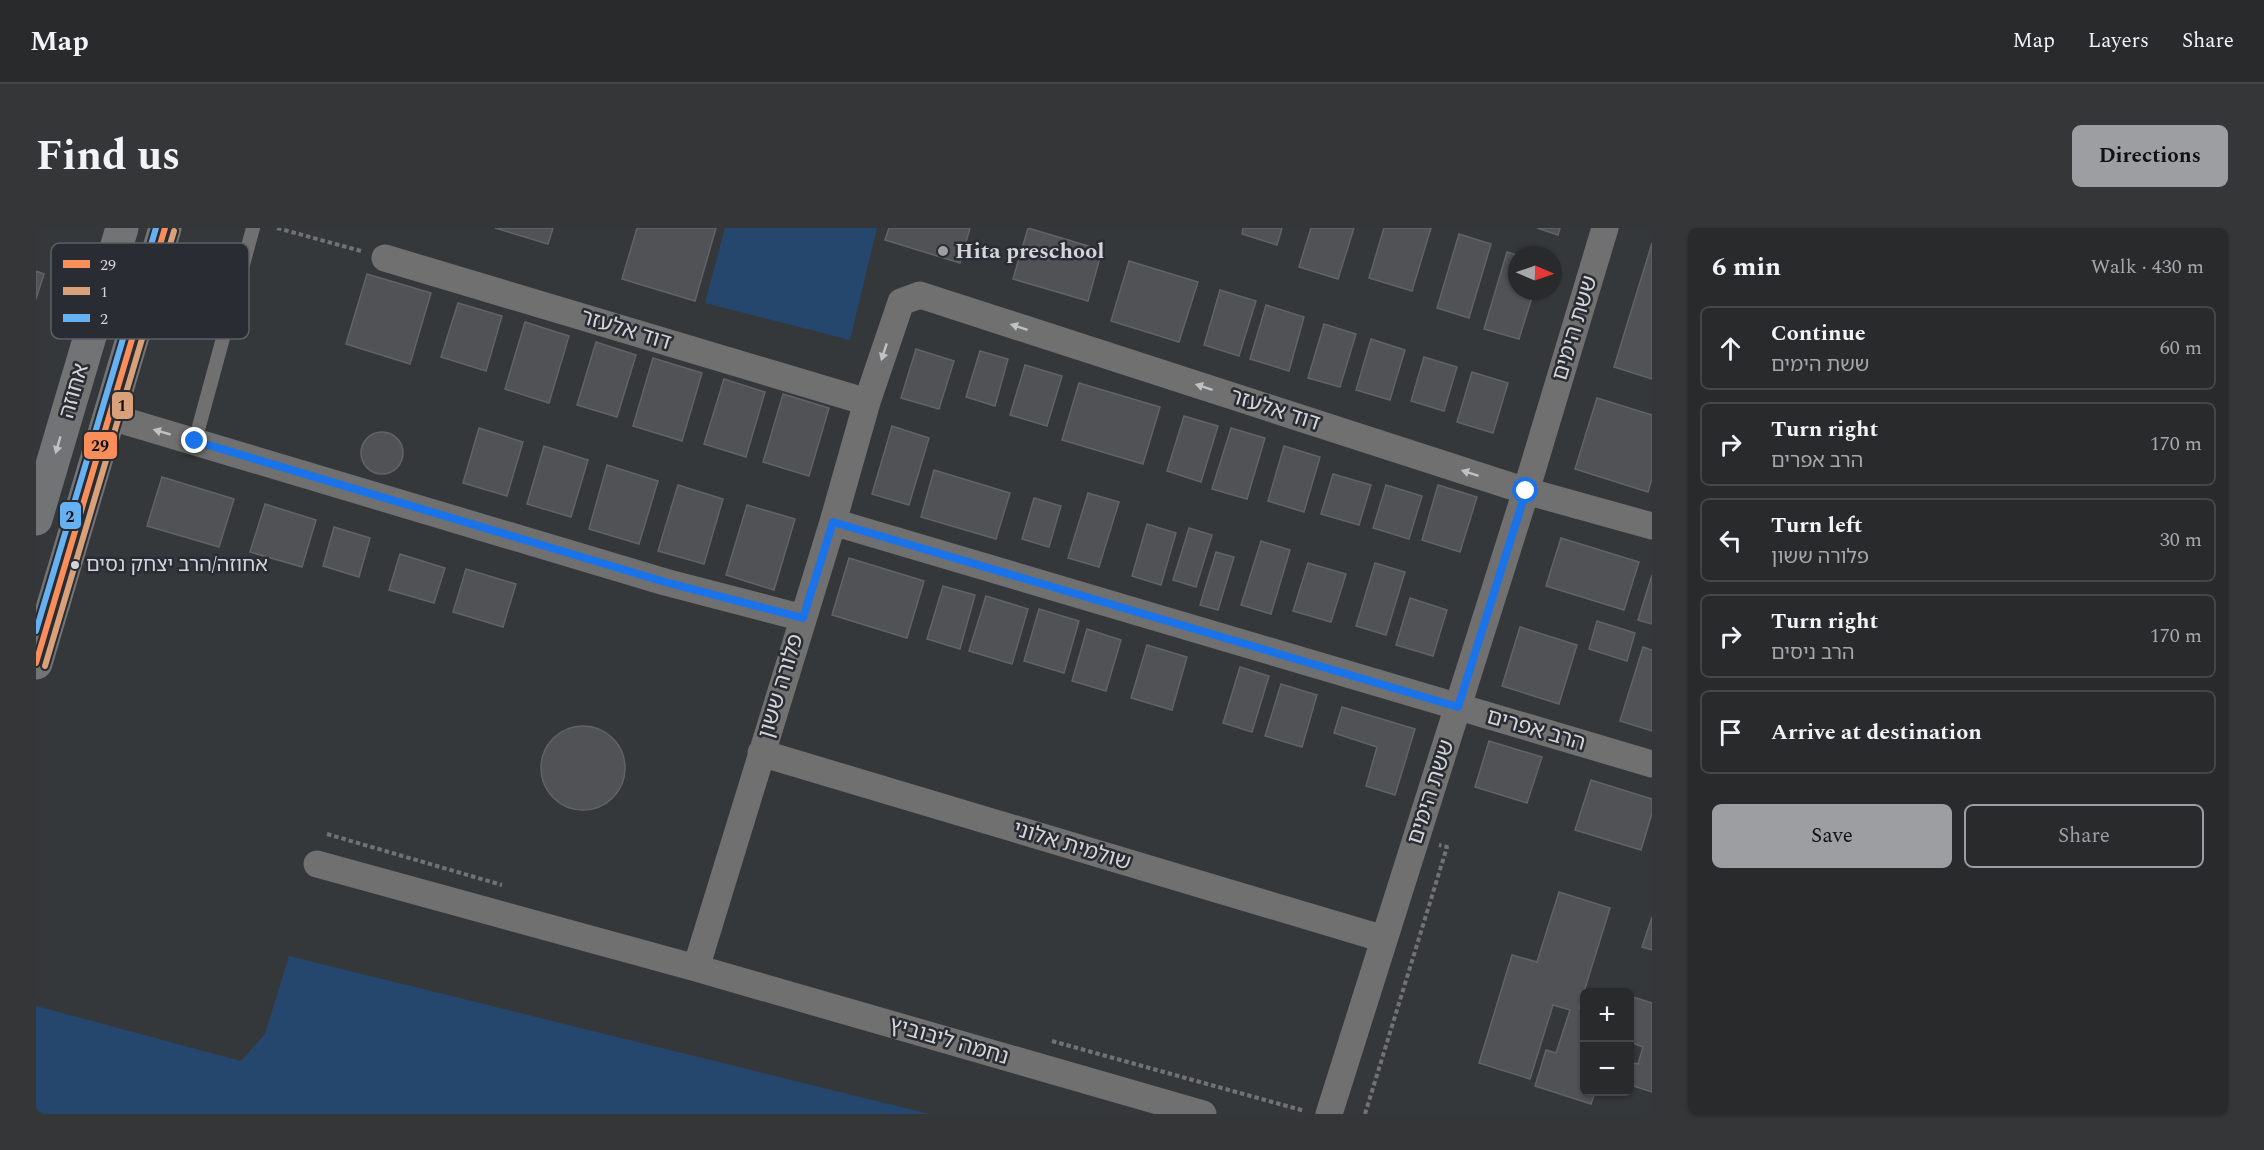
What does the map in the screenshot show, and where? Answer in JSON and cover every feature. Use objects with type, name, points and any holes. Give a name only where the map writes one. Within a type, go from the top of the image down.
[{"type":"main road","name":"אחוזה","points":[[118,243],[122,228]]},
{"type":"main road","name":"אחוזה","points":[[160,243],[165,228]]},
{"type":"main road","name":"אחוזה","points":[[36,519],[89,339]]},
{"type":"main road","name":"אחוזה","points":[[36,663],[132,339]]},
{"type":"street","name":"ששת הימים","points":[[1329,1114],[1526,491],[1605,228]]},
{"type":"street","name":"דוד אלעזר","points":[[385,258],[867,402]]},
{"type":"street","name":"דוד אלעזר","points":[[901,302],[920,295],[1526,491],[1652,526]]},
{"type":"street","name":"פלורה ששון","points":[[696,968],[760,753],[833,522],[867,402],[901,302]]},
{"type":"street","points":[[108,417],[665,582],[803,618]]},
{"type":"street","name":"הרב אפרים","points":[[833,522],[1652,764]]},
{"type":"street","name":"שולמית אלוני","points":[[760,753],[1384,939]]},
{"type":"street","name":"נחמה ליבוביץ","points":[[317,864],[696,968],[1203,1114]]},
{"type":"lane","points":[[249,243],[253,228]]},
{"type":"lane","points":[[195,441],[223,339]]},
{"type":"path","points":[[277,228],[385,258]]},
{"type":"path","points":[[1365,1114],[1447,847],[1416,838]]},
{"type":"shaded area","points":[[725,228],[877,228],[850,340],[705,303]]},
{"type":"shaded area","points":[[289,956],[929,1114],[36,1114],[36,1006],[241,1061],[265,1034]]},
{"type":"building","points":[[495,228],[553,228],[548,244]]},
{"type":"building","points":[[637,228],[716,228],[695,301],[622,279]]},
{"type":"building","name":"Hita preschool","points":[[889,228],[970,228],[960,263],[885,240]]},
{"type":"building","points":[[1028,228],[1102,250],[1088,301],[1013,279]]},
{"type":"building","points":[[1243,228],[1282,228],[1277,245],[1242,234]]},
{"type":"building","points":[[1311,228],[1354,228],[1338,279],[1299,267]]},
{"type":"building","points":[[1384,228],[1431,228],[1412,291],[1369,278]]},
{"type":"building","points":[[1537,228],[1560,228],[1558,235]]},
{"type":"building","points":[[1459,234],[1491,244],[1469,318],[1437,308]]},
{"type":"building","points":[[1652,243],[1652,379],[1614,367]]},
{"type":"building","points":[[1508,252],[1508,300],[1531,300],[1519,339],[1484,329]]},
{"type":"building","points":[[1129,261],[1198,282],[1179,342],[1111,321]]},
{"type":"building","points":[[36,271],[44,274],[36,299]]},
{"type":"building","points":[[367,274],[431,293],[410,364],[346,344]]},
{"type":"building","points":[[1220,290],[1256,301],[1239,356],[1204,345]]},
{"type":"building","points":[[458,303],[502,316],[486,371],[441,357]]},
{"type":"building","points":[[1266,305],[1304,317],[1289,371],[1250,359]]},
{"type":"building","points":[[525,322],[569,336],[549,403],[505,389]]},
{"type":"building","points":[[1324,324],[1356,334],[1340,387],[1308,378]]},
{"type":"building","points":[[1371,339],[1405,350],[1390,400],[1356,390]]},
{"type":"building","points":[[596,342],[636,355],[617,417],[577,405]]},
{"type":"building","points":[[916,349],[954,361],[939,409],[901,398]]},
{"type":"building","points":[[980,351],[1008,359],[995,406],[966,397]]},
{"type":"building","points":[[1424,357],[1457,367],[1444,411],[1411,401]]},
{"type":"building","points":[[653,358],[702,373],[682,441],[633,426]]},
{"type":"building","points":[[1025,365],[1062,376],[1047,426],[1010,415]]},
{"type":"building","points":[[1472,372],[1508,383],[1493,433],[1457,422]]},
{"type":"building","points":[[724,379],[765,392],[746,457],[704,444]]},
{"type":"building","points":[[1079,383],[1160,407],[1143,464],[1062,440]]},
{"type":"building","points":[[783,394],[829,408],[809,476],[763,462]]},
{"type":"building","points":[[1597,398],[1652,415],[1652,478],[1648,492],[1575,469]]},
{"type":"building","points":[[1184,416],[1218,426],[1201,482],[1167,471]]},
{"type":"building","points":[[892,426],[929,438],[909,505],[872,494]]},
{"type":"building","points":[[479,428],[523,442],[507,496],[463,483]]},
{"type":"building","points":[[1231,428],[1265,438],[1247,499],[1212,489]]},
{"type":"building","points":[[382,432],[390,433],[397,438],[402,445],[402,461],[397,468],[390,473],[382,474],[374,473],[367,468],[362,461],[361,453],[362,445],[367,438],[374,433]]},
{"type":"building","points":[[544,446],[588,460],[571,517],[527,504]]},
{"type":"building","points":[[1284,446],[1320,457],[1304,512],[1268,501]]},
{"type":"building","points":[[607,465],[658,481],[639,544],[589,529]]},
{"type":"building","points":[[934,470],[1010,493],[996,539],[921,517]]},
{"type":"building","points":[[1333,474],[1371,485],[1359,525],[1321,514]]},
{"type":"building","points":[[162,477],[234,499],[219,547],[147,526]]},
{"type":"building","points":[[678,485],[723,499],[704,564],[658,551]]},
{"type":"building","points":[[1386,485],[1422,496],[1409,539],[1373,528]]},
{"type":"building","points":[[1438,485],[1477,497],[1460,552],[1422,540]]},
{"type":"building","points":[[1088,493],[1119,502],[1099,567],[1068,558]]},
{"type":"building","points":[[1034,498],[1061,506],[1049,547],[1022,539]]},
{"type":"building","points":[[265,504],[316,520],[302,567],[250,552]]},
{"type":"building","points":[[747,505],[795,519],[774,590],[726,575]]},
{"type":"building","points":[[1147,524],[1176,533],[1161,585],[1132,576]]},
{"type":"building","points":[[334,527],[370,538],[359,577],[323,566]]},
{"type":"building","points":[[1189,528],[1212,535],[1196,587],[1173,580]]},
{"type":"building","points":[[1561,538],[1639,562],[1624,610],[1546,586]]},
{"type":"building","points":[[1261,541],[1290,550],[1271,614],[1241,605]]},
{"type":"building","points":[[1216,552],[1234,557],[1218,610],[1200,605]]},
{"type":"building","points":[[400,554],[445,568],[434,603],[389,590]]},
{"type":"building","points":[[849,558],[924,581],[907,638],[832,615]]},
{"type":"building","points":[[1308,563],[1346,574],[1331,622],[1293,611]]},
{"type":"building","points":[[1375,563],[1405,572],[1386,635],[1356,626]]},
{"type":"building","points":[[466,569],[516,584],[503,627],[453,612]]},
{"type":"building","points":[[1652,575],[1652,624],[1638,620]]},
{"type":"building","points":[[943,586],[975,595],[960,649],[927,639]]},
{"type":"building","points":[[986,596],[1028,609],[1012,664],[969,651]]},
{"type":"building","points":[[1410,598],[1447,610],[1433,656],[1396,645]]},
{"type":"building","points":[[1039,609],[1079,621],[1064,673],[1024,661]]},
{"type":"building","points":[[1597,621],[1635,633],[1627,661],[1589,649]]},
{"type":"building","points":[[1520,627],[1577,645],[1559,704],[1502,686]]},
{"type":"building","points":[[1087,629],[1121,640],[1106,691],[1072,681]]},
{"type":"building","points":[[1147,645],[1187,657],[1172,710],[1131,698]]},
{"type":"building","points":[[1643,647],[1652,650],[1652,731],[1620,721]]},
{"type":"building","points":[[1240,667],[1269,676],[1252,732],[1223,723]]},
{"type":"building","points":[[1281,684],[1317,695],[1302,747],[1265,736]]},
{"type":"building","points":[[1342,707],[1415,729],[1395,795],[1366,786],[1377,747],[1334,733]]},
{"type":"building","points":[[583,726],[606,733],[618,745],[625,768],[618,791],[606,803],[583,810],[560,803],[548,791],[541,768],[548,745],[560,733]]},
{"type":"building","points":[[1489,741],[1542,757],[1527,803],[1475,787]]},
{"type":"building","points":[[1591,780],[1652,799],[1652,813],[1641,850],[1575,830]]},
{"type":"building","points":[[1559,892],[1610,908],[1585,988],[1580,988],[1580,1096],[1594,1096],[1591,1104],[1535,1086],[1546,1050],[1556,1053],[1570,1010],[1553,1005],[1530,1079],[1479,1063],[1512,955],[1537,962]]},
{"type":"building","points":[[1652,917],[1652,950],[1642,947]]},
{"type":"building","points":[[1634,997],[1652,1003],[1652,1092],[1634,1086],[1634,1063],[1638,1064],[1643,1047],[1634,1044]]},
{"type":"transit line","name":"2","points":[[152,243],[156,228]]},
{"type":"transit line","name":"29","points":[[161,243],[165,228]]},
{"type":"transit line","name":"1","points":[[170,243],[174,231]]},
{"type":"transit line","name":"2","points":[[36,631],[123,339]]},
{"type":"transit line","name":"29","points":[[36,663],[132,339]]},
{"type":"transit line","name":"1","points":[[45,666],[142,339]]},
{"type":"place","name":"Hita preschool","points":[[943,251]]},
{"type":"place","name":"אחוזה/הרב יצחק נסים","points":[[75,565]]},
{"type":"route","points":[[195,441],[665,582],[803,618],[833,522],[1458,707],[1526,491]]}]
